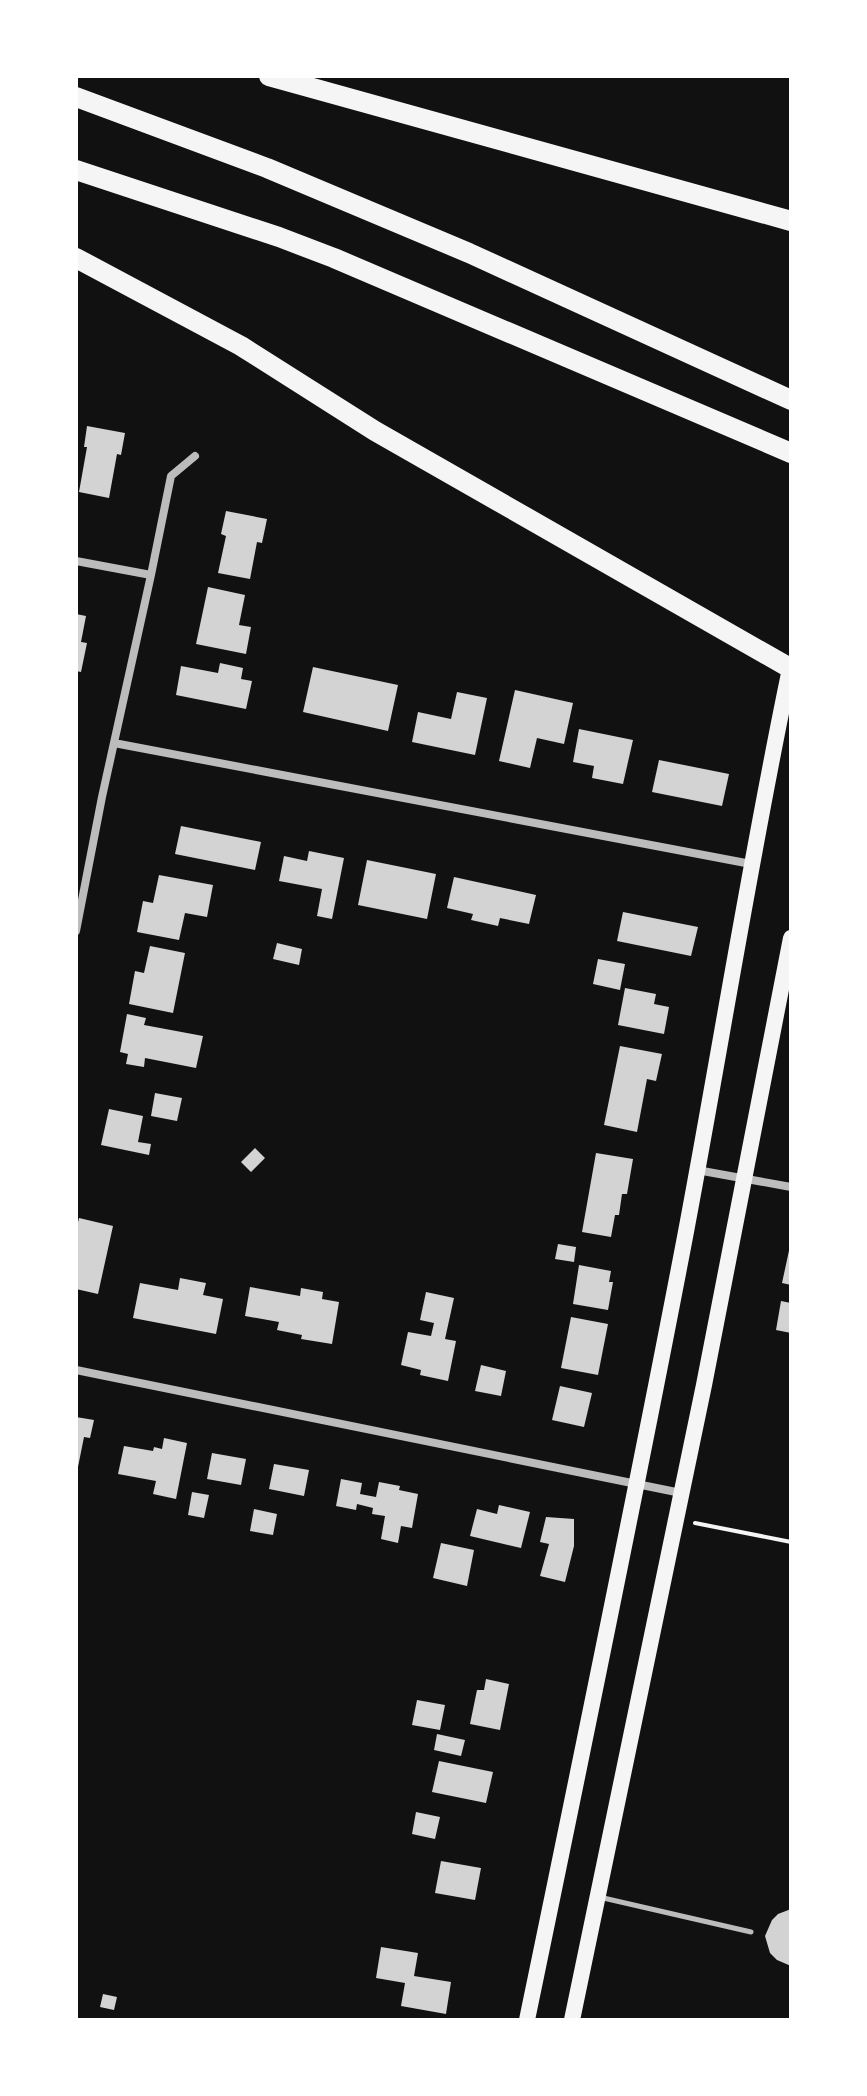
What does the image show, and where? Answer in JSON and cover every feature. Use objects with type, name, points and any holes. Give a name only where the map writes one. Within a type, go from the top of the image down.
[{"type":"highway","points":[[269,76],[791,221]]},
{"type":"highway","points":[[76,97],[267,168],[454,247],[791,400]]},
{"type":"highway","points":[[76,170],[334,258],[791,453]]},
{"type":"highway","points":[[76,258],[241,346],[375,431],[791,666]]},
{"type":"main road","points":[[527,2020],[638,1484],[751,864],[791,666]]},
{"type":"main road","points":[[572,2020],[745,1178],[791,938]]},
{"type":"street","points":[[76,931],[171,476],[195,456]]},
{"type":"street","points":[[76,561],[151,575]]},
{"type":"street","points":[[114,743],[751,864]]},
{"type":"street","points":[[697,1170],[791,1187]]},
{"type":"street","points":[[76,1370],[681,1493]]},
{"type":"lane","points":[[597,1897],[751,1932]]},
{"type":"path","points":[[693,1523],[791,1542]]},
{"type":"building","points":[[87,426],[125,433],[121,455],[117,454],[109,498],[79,492],[87,447],[84,447]]},
{"type":"building","points":[[226,511],[267,519],[262,543],[257,542],[250,579],[218,573],[226,536],[221,534]]},
{"type":"building","points":[[208,587],[245,595],[239,625],[251,627],[246,654],[196,644]]},
{"type":"building","points":[[76,614],[86,616],[81,642],[87,643],[81,672],[76,671]]},
{"type":"building","points":[[220,663],[243,668],[241,679],[252,681],[246,709],[176,695],[181,666],[218,673]]},
{"type":"building","points":[[313,667],[398,685],[388,731],[303,712]]},
{"type":"building","points":[[515,690],[573,703],[564,744],[537,738],[530,768],[499,761]]},
{"type":"building","points":[[457,692],[487,698],[475,755],[412,742],[418,712],[451,719]]},
{"type":"building","points":[[579,729],[633,740],[623,784],[592,778],[594,766],[573,762]]},
{"type":"building","points":[[659,760],[729,774],[722,806],[652,792]]},
{"type":"building","points":[[181,826],[261,842],[255,870],[175,854]]},
{"type":"building","points":[[309,851],[344,858],[332,919],[317,916],[322,889],[279,881],[284,856],[307,861]]},
{"type":"building","points":[[367,860],[436,874],[427,919],[358,905]]},
{"type":"building","points":[[159,875],[213,885],[207,917],[185,913],[179,940],[137,932],[143,901],[153,903]]},
{"type":"building","points":[[454,877],[536,895],[529,924],[500,918],[498,926],[471,920],[473,914],[447,908]]},
{"type":"building","points":[[623,912],[698,927],[691,956],[617,941]]},
{"type":"building","points":[[277,943],[302,949],[299,965],[273,959]]},
{"type":"building","points":[[150,946],[185,953],[173,1013],[129,1004],[135,971],[144,973]]},
{"type":"building","points":[[598,959],[625,964],[620,990],[593,984]]},
{"type":"building","points":[[625,988],[656,994],[654,1004],[669,1007],[664,1034],[618,1025]]},
{"type":"building","points":[[127,1014],[146,1018],[144,1025],[203,1036],[196,1068],[145,1058],[144,1067],[126,1064],[128,1054],[120,1052]]},
{"type":"building","points":[[620,1046],[662,1054],[656,1081],[647,1079],[637,1132],[604,1125]]},
{"type":"building","points":[[155,1093],[182,1098],[177,1121],[151,1116]]},
{"type":"building","points":[[109,1109],[143,1116],[138,1142],[151,1144],[149,1155],[101,1145]]},
{"type":"building","points":[[255,1148],[265,1158],[251,1172],[241,1162]]},
{"type":"building","points":[[596,1153],[633,1159],[627,1194],[622,1194],[611,1237],[582,1232]]},
{"type":"building","points":[[79,1218],[113,1226],[98,1294],[76,1289],[76,1231]]},
{"type":"building","points":[[558,1244],[576,1247],[574,1262],[555,1259]]},
{"type":"building","points":[[791,1246],[791,1285],[782,1283]]},
{"type":"building","points":[[579,1265],[611,1271],[609,1282],[613,1282],[608,1310],[573,1304]]},
{"type":"building","points":[[180,1278],[206,1283],[203,1295],[223,1299],[216,1334],[133,1318],[140,1283],[178,1290]]},
{"type":"building","points":[[250,1287],[300,1296],[301,1288],[323,1292],[322,1299],[339,1302],[332,1344],[301,1339],[302,1335],[277,1330],[279,1322],[245,1316]]},
{"type":"building","points":[[426,1292],[454,1298],[445,1339],[456,1341],[448,1381],[420,1375],[421,1370],[401,1365],[408,1332],[431,1336],[434,1323],[420,1320]]},
{"type":"building","points":[[781,1301],[791,1303],[791,1333],[776,1330]]},
{"type":"building","points":[[571,1317],[608,1324],[598,1375],[561,1368]]},
{"type":"building","points":[[481,1365],[506,1371],[501,1396],[475,1391]]},
{"type":"building","points":[[560,1386],[592,1393],[584,1427],[552,1420]]},
{"type":"building","points":[[76,1417],[94,1420],[90,1438],[84,1437],[77,1472],[76,1472]]},
{"type":"building","points":[[164,1438],[187,1443],[176,1499],[153,1494],[156,1481],[118,1474],[124,1446],[153,1451],[154,1447],[162,1449]]},
{"type":"building","points":[[212,1453],[246,1459],[241,1485],[207,1479]]},
{"type":"building","points":[[274,1464],[309,1470],[304,1496],[269,1489]]},
{"type":"building","points":[[341,1479],[362,1483],[360,1494],[376,1497],[379,1482],[418,1494],[412,1528],[401,1526],[398,1543],[381,1539],[385,1516],[372,1514],[373,1508],[357,1504],[356,1510],[336,1506]]},
{"type":"building","points":[[192,1492],[209,1495],[204,1518],[188,1515]]},
{"type":"building","points":[[499,1505],[530,1512],[521,1548],[470,1536],[477,1509],[497,1514]]},
{"type":"building","points":[[254,1509],[277,1514],[273,1535],[250,1531]]},
{"type":"building","points":[[546,1517],[574,1519],[574,1546],[565,1582],[540,1576],[549,1544],[540,1542]]},
{"type":"building","points":[[441,1543],[474,1550],[467,1586],[433,1578]]},
{"type":"building","points":[[486,1679],[509,1684],[500,1730],[470,1724],[477,1690],[484,1690]]},
{"type":"building","points":[[417,1700],[445,1705],[440,1730],[412,1725]]},
{"type":"building","points":[[437,1734],[465,1740],[461,1756],[434,1750]]},
{"type":"building","points":[[439,1761],[493,1772],[486,1803],[432,1792]]},
{"type":"building","points":[[416,1812],[440,1817],[435,1839],[412,1834]]},
{"type":"building","points":[[441,1861],[481,1868],[475,1900],[435,1893]]},
{"type":"building","points":[[791,1909],[791,1966],[770,1953],[765,1936],[772,1920]]},
{"type":"building","points":[[381,1947],[418,1953],[414,1976],[451,1982],[446,2014],[401,2006],[405,1983],[376,1978]]},
{"type":"building","points":[[103,1994],[117,1997],[114,2010],[100,2007]]}]
